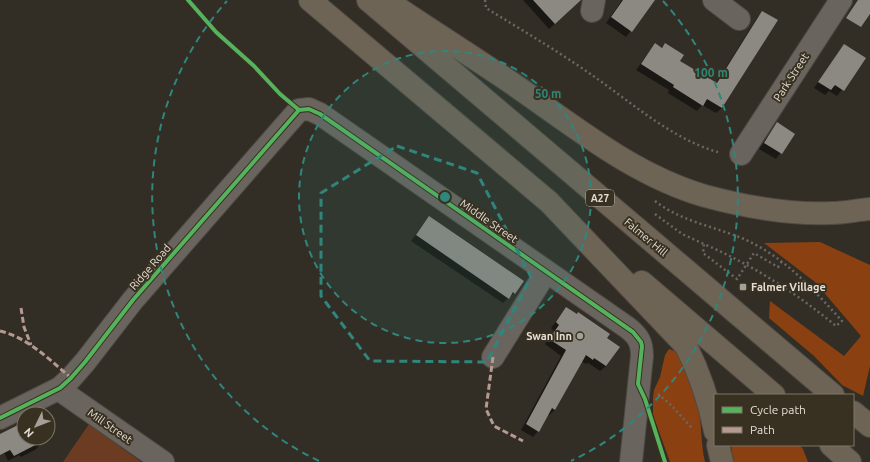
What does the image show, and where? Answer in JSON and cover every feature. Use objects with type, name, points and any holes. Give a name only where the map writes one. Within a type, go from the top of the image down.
[{"type":"highway","points":[[310,0],[773,394]]},
{"type":"highway","name":"Falmer Hill","points":[[368,0],[832,394]]},
{"type":"highway","points":[[386,0],[512,84],[603,148],[644,171],[704,196],[744,205],[798,213],[835,213],[870,209]]},
{"type":"highway","points":[[549,202],[686,346],[704,386],[705,432]]},
{"type":"highway","points":[[854,413],[870,426]]},
{"type":"highway","points":[[718,446],[722,462]]},
{"type":"highway","points":[[832,446],[850,462]]},
{"type":"street","points":[[714,0],[739,19]]},
{"type":"street","name":"Park Street","points":[[741,154],[841,0]]},
{"type":"street","name":"Middle Street","points":[[299,110],[310,109],[320,114],[628,328],[638,337],[642,346],[631,462]]},
{"type":"street","name":"Ridge Road","points":[[0,418],[60,388],[85,362],[133,300],[299,110]]},
{"type":"street","points":[[493,356],[546,272]]},
{"type":"street","name":"Mill Street","points":[[60,388],[64,393],[163,462]]},
{"type":"path","points":[[485,0],[486,8],[588,72],[678,134],[710,150],[732,156],[741,154]]},
{"type":"path","points":[[649,210],[682,234],[747,264],[808,302],[836,326],[842,321],[809,285],[782,261],[740,237],[705,226],[665,209],[654,200]]},
{"type":"path","points":[[704,244],[703,252],[737,279],[754,253],[778,267],[782,261]]},
{"type":"path","points":[[654,390],[705,432]]},
{"type":"highlighted area","points":[[397,146],[477,173],[531,277],[487,362],[370,361],[321,296],[321,193]]},
{"type":"shaded area","points":[[820,242],[870,265],[870,366],[863,396],[842,385],[814,356],[769,318],[770,301],[844,356],[861,336],[815,282],[764,243]]},
{"type":"shaded area","points":[[669,349],[675,351],[684,366],[693,388],[699,412],[705,462],[670,462],[653,415],[654,390],[660,377],[665,355]]},
{"type":"shaded area","points":[[89,424],[141,462],[63,462]]},
{"type":"shaded area","points":[[731,446],[800,446],[803,449],[808,462],[733,462]]},
{"type":"building","points":[[533,0],[581,0],[555,24]]},
{"type":"building","points":[[623,0],[655,0],[632,32],[611,17]]},
{"type":"building","points":[[858,0],[870,0],[870,14],[861,27],[846,18]]},
{"type":"building","points":[[762,11],[778,20],[722,108],[707,99],[703,106],[641,64],[655,43],[662,48],[665,43],[684,55],[680,61],[717,83]]},
{"type":"building","points":[[844,44],[866,58],[844,91],[835,85],[831,90],[818,82]]},
{"type":"building","points":[[777,122],[795,134],[782,154],[764,143]]},
{"type":"building","points":[[429,216],[524,281],[515,294],[513,292],[509,299],[416,235]]},
{"type":"building","points":[[566,307],[577,314],[578,312],[610,334],[607,338],[620,347],[606,366],[594,358],[593,360],[586,355],[555,410],[552,408],[539,432],[526,424],[566,350],[549,339],[559,325],[556,322]]},
{"type":"building","points":[[16,426],[16,446],[33,446],[14,456],[10,450],[0,455],[0,434]]},
{"type":"marked path","points":[[21,308],[24,327],[31,345]]},
{"type":"marked path","points":[[0,331],[10,334],[29,344],[71,378]]},
{"type":"marked path","points":[[493,357],[486,409],[494,426],[523,441]]},
{"type":"cycle path","points":[[188,0],[216,32],[254,66],[280,94],[299,110]]},
{"type":"cycle path","points":[[299,110],[309,109],[320,114],[633,332],[641,342],[642,346],[638,384],[645,399],[665,462]]},
{"type":"cycle path","points":[[0,418],[60,388],[71,378],[133,300],[299,110]]},
{"type":"place","name":"Falmer Village","points":[[743,287]]},
{"type":"place","name":"Swan Inn","points":[[580,336]]}]
